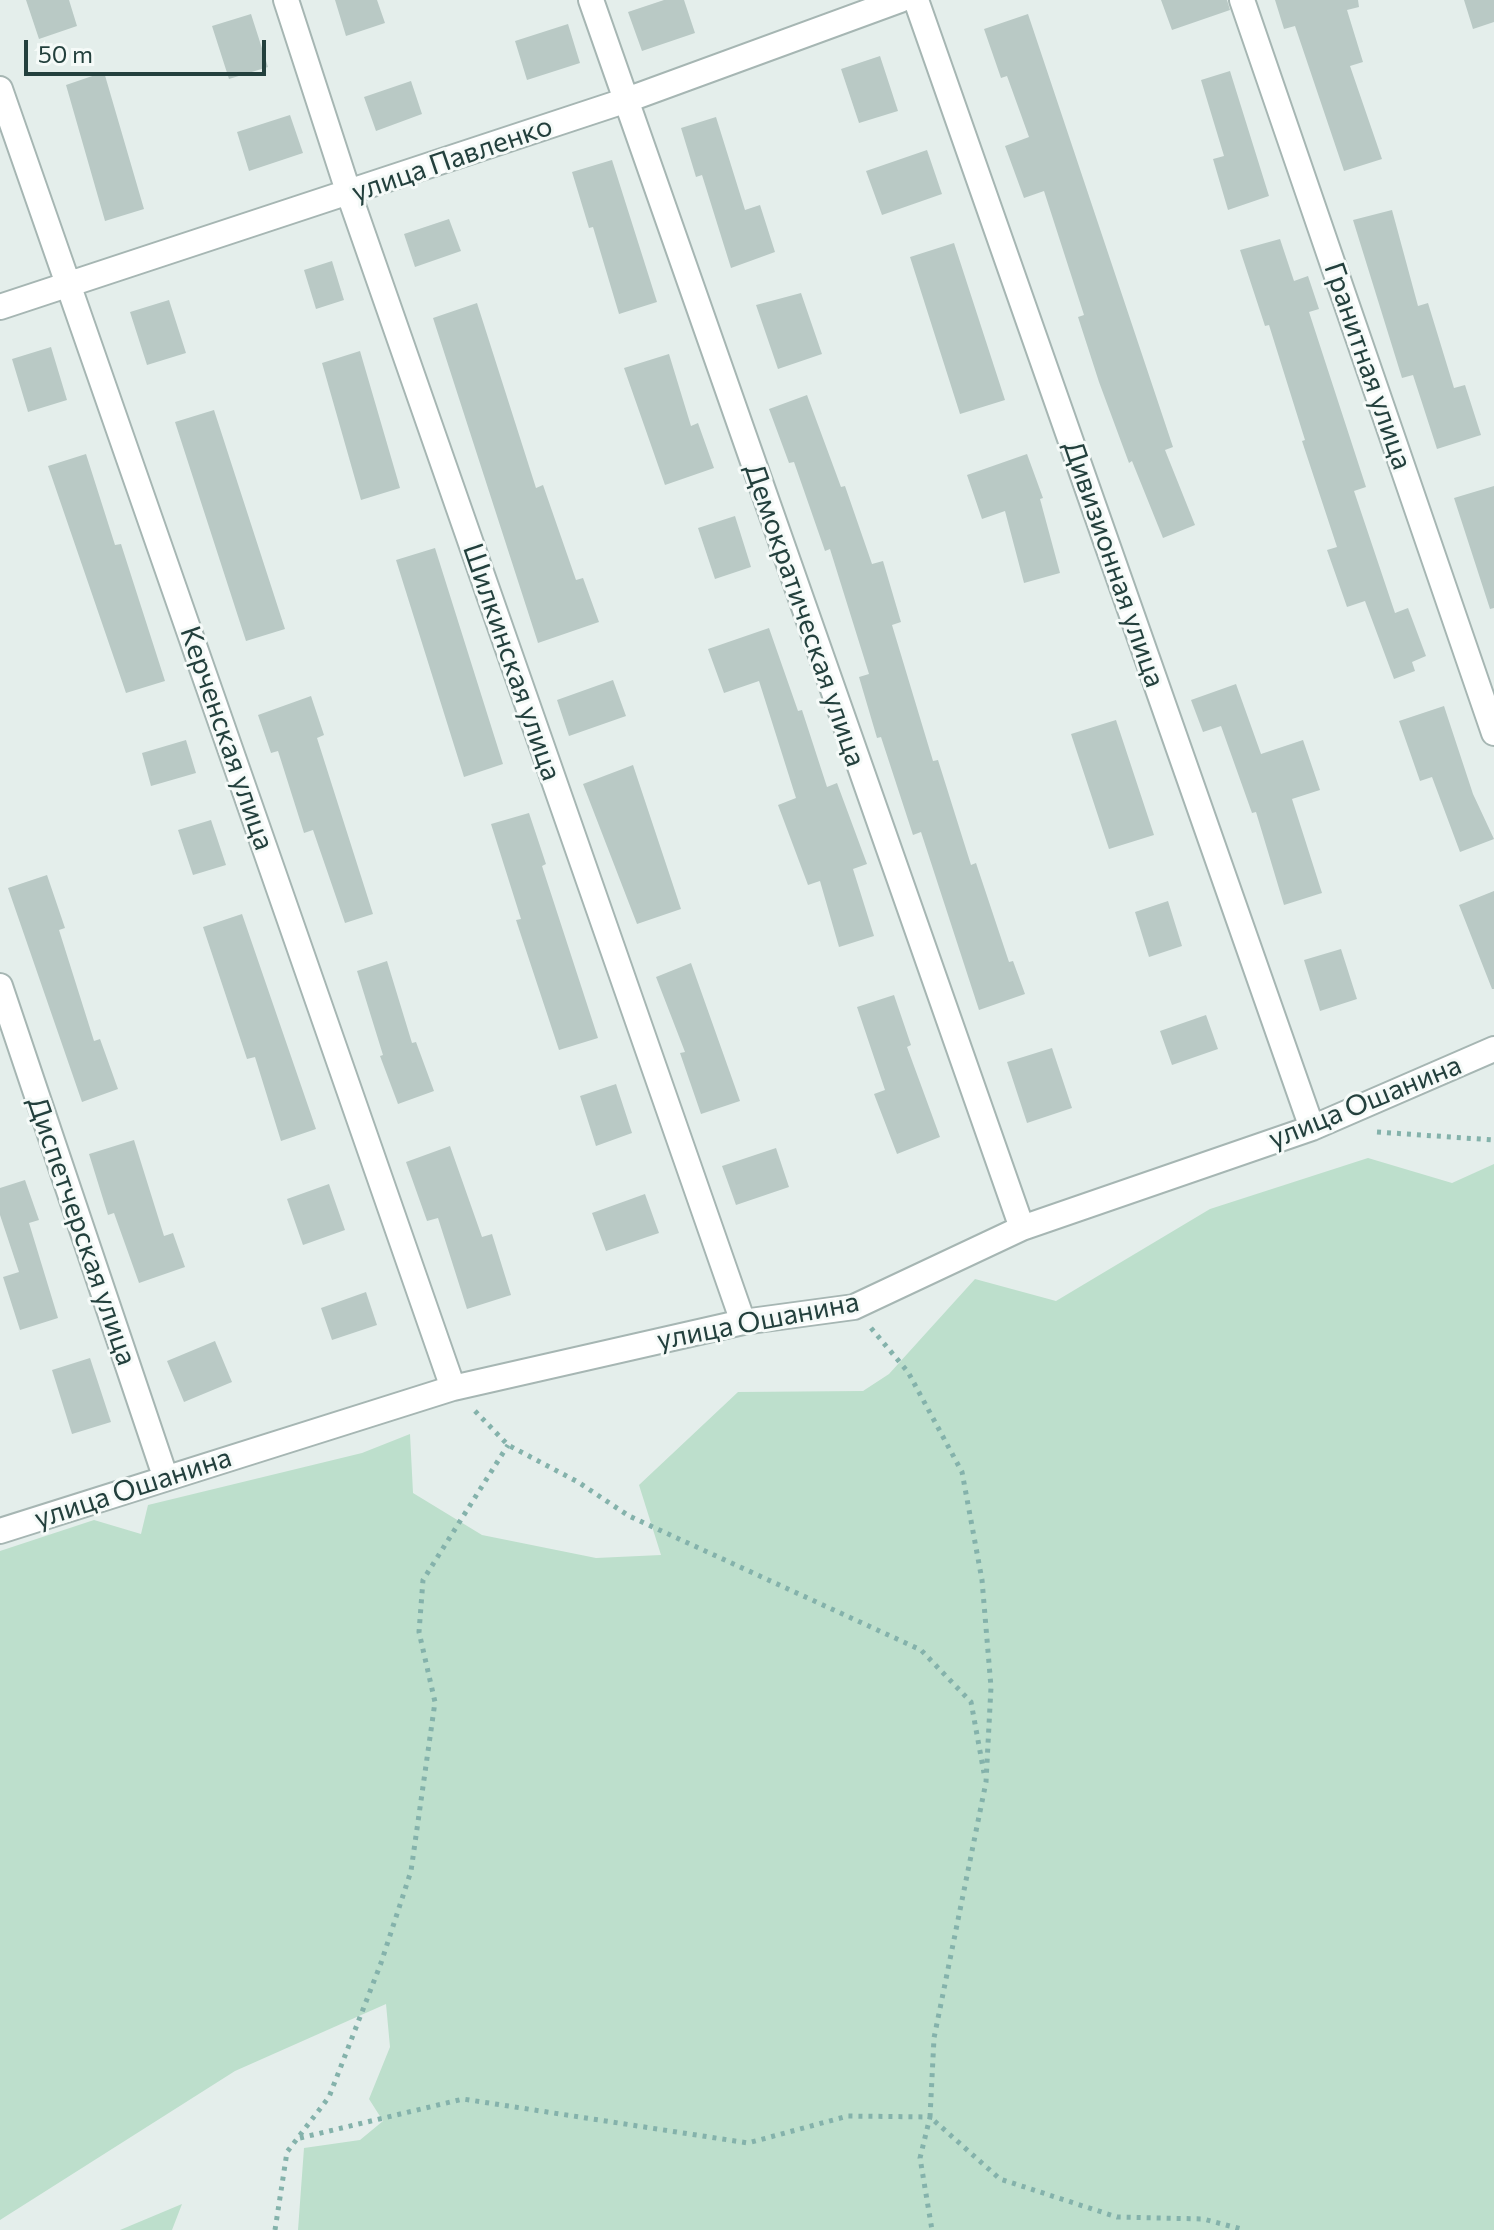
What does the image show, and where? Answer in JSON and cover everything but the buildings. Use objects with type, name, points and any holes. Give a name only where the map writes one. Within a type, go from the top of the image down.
[{"type":"street","name":"Шилкинская улица","points":[[286,0],[349,194],[743,1322]]},
{"type":"street","name":"Демократическая улица","points":[[591,0],[1022,1228]]},
{"type":"street","name":"улица Павленко","points":[[0,307],[624,101],[900,0]]},
{"type":"street","name":"Дивизионная улица","points":[[916,0],[1312,1128]]},
{"type":"street","name":"Гранитная улица","points":[[1242,0],[1494,733]]},
{"type":"street","name":"Керченская улица","points":[[0,89],[453,1388]]},
{"type":"street","name":"Диспетчерская улица","points":[[0,986],[165,1476]]},
{"type":"street","name":"улица Ошанина","points":[[0,1531],[165,1476],[453,1388],[743,1322],[854,1307],[1022,1228],[1312,1128],[1494,1049]]},
{"type":"path","points":[[1373,1132],[1494,1140]]},
{"type":"path","points":[[854,1307],[908,1372],[962,1472],[982,1580],[991,1687],[986,1782],[934,2038],[930,2117],[920,2158],[932,2230]]},
{"type":"path","points":[[453,1388],[508,1445],[578,1482],[629,1516],[921,1650],[971,1702],[986,1782]]},
{"type":"path","points":[[275,2230],[287,2152],[329,2097],[381,1963],[411,1871],[435,1702],[419,1632],[423,1580],[508,1445]]},
{"type":"path","points":[[299,2138],[463,2099],[748,2143],[848,2116],[930,2117],[1000,2179],[1117,2217],[1203,2219],[1245,2230]]},
{"type":"green space","points":[[1368,1158],[1452,1183],[1494,1164],[1494,2230],[298,2230],[304,2148],[360,2140],[383,2121],[369,2099],[390,2047],[386,2004],[235,2071],[0,2220],[0,1551],[94,1520],[141,1534],[148,1505],[362,1453],[410,1434],[413,1493],[482,1535],[596,1558],[661,1555],[639,1485],[738,1392],[863,1391],[889,1374],[975,1279],[1056,1301],[1210,1209]]},
{"type":"green space","points":[[182,2204],[172,2230],[120,2230]]}]
